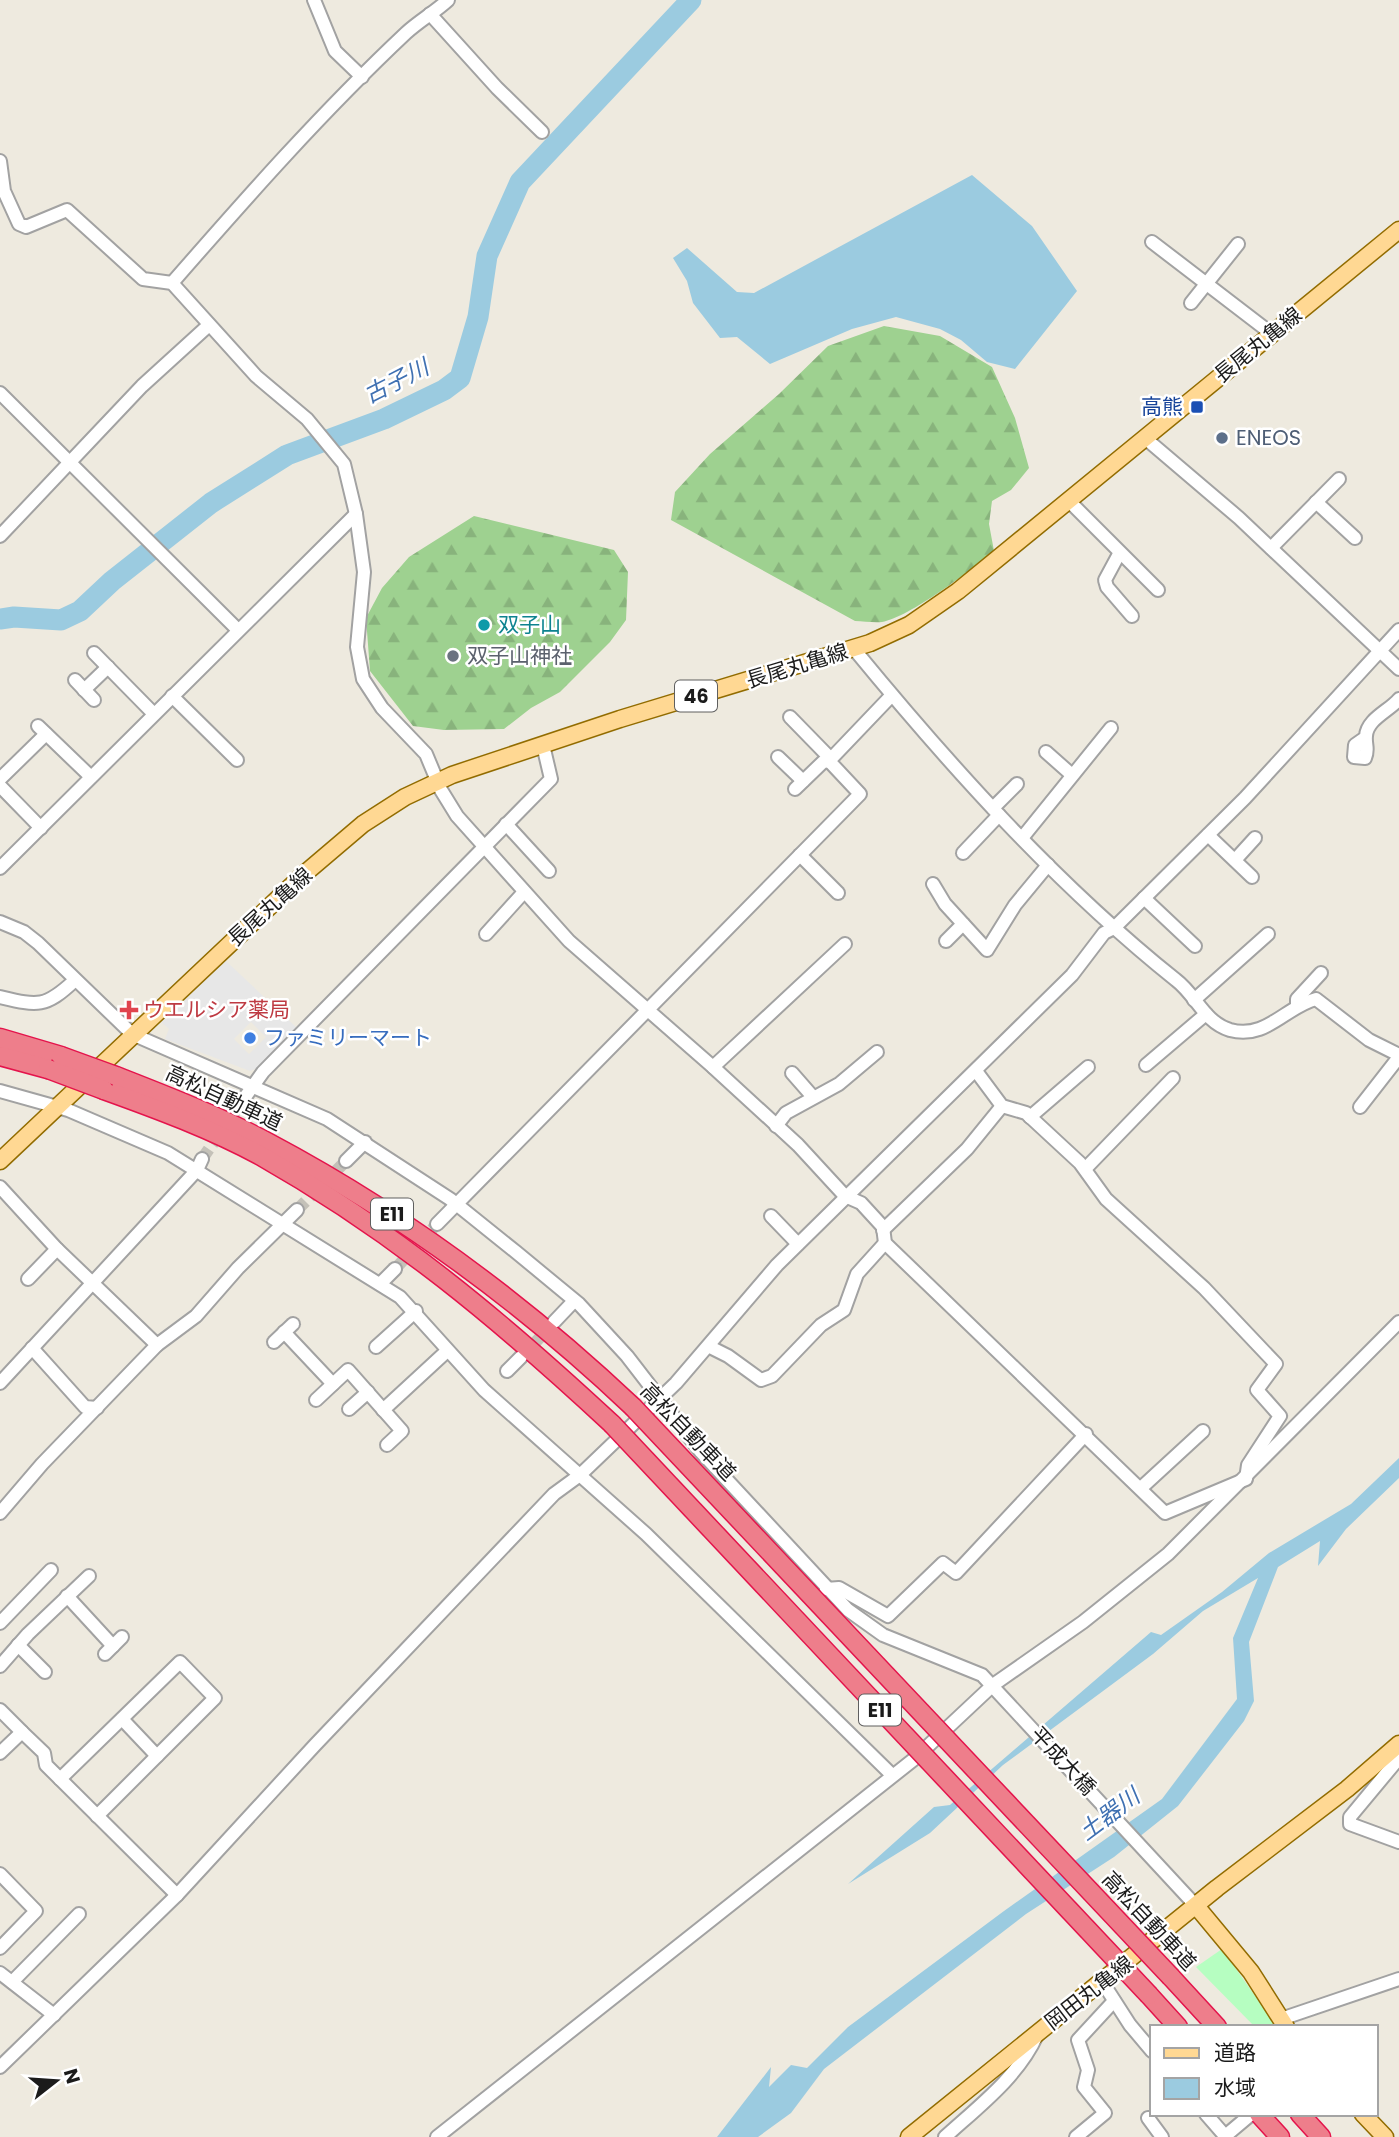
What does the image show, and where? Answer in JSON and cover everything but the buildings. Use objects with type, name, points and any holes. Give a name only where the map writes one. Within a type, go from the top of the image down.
[{"type":"highway","name":"高松自動車道","points":[[0,1038],[61,1056],[110,1083],[260,1156],[377,1228],[489,1313],[612,1424],[1176,2025]]},
{"type":"highway","name":"高松自動車道","points":[[0,1056],[110,1083],[266,1141],[389,1213],[495,1288],[570,1347],[633,1407],[1215,2025]]},
{"type":"highway","points":[[1255,2116],[1280,2137]]},
{"type":"highway","points":[[1302,2116],[1321,2137]]},
{"type":"main road","name":"長尾丸亀線","points":[[0,1161],[132,1034],[363,824],[405,797],[439,780],[542,745],[854,649],[909,625],[958,591],[1399,230]]},
{"type":"main road","name":"岡田丸亀線","points":[[909,2137],[1399,1744]]},
{"type":"main road","points":[[1197,1907],[1251,1972],[1284,2023]]},
{"type":"main road","points":[[1365,2116],[1385,2137]]},
{"type":"street","points":[[314,0],[335,51],[362,77]]},
{"type":"street","points":[[172,283],[200,248],[362,77],[408,30],[448,0]]},
{"type":"street","points":[[430,14],[497,88],[542,132]]},
{"type":"street","points":[[0,164],[4,191],[19,225],[26,227],[67,210],[143,279],[172,283],[256,376],[318,432],[338,455],[350,481],[364,572],[358,647],[363,679],[382,708],[426,754],[441,790],[457,816],[569,942],[713,1067],[845,1196],[860,1203],[884,1237],[1165,1513],[1246,1479]]},
{"type":"street","points":[[1152,242],[1272,334]]},
{"type":"street","points":[[1191,303],[1238,244]]},
{"type":"street","points":[[0,536],[142,386],[209,325]]},
{"type":"street","points":[[0,393],[238,630]]},
{"type":"street","points":[[1145,438],[1271,548],[1399,669]]},
{"type":"street","points":[[1271,548],[1339,479]]},
{"type":"street","points":[[1068,500],[1119,554],[1158,590]]},
{"type":"street","points":[[1316,502],[1355,538]]},
{"type":"street","points":[[0,868],[356,514]]},
{"type":"street","points":[[1119,554],[1105,580],[1107,587],[1132,616]]},
{"type":"street","points":[[0,2067],[177,1895],[554,1494],[580,1475],[709,1347],[797,1244],[845,1196],[881,1166],[1073,975],[1104,933],[1115,928],[1208,835],[1399,629]]},
{"type":"street","points":[[854,649],[996,812],[1115,928],[1178,981],[1217,1025],[1233,1031],[1254,1031],[1276,1024],[1297,1004],[1316,999],[1369,1040],[1399,1056],[1360,1107]]},
{"type":"street","points":[[94,653],[154,714]]},
{"type":"street","points":[[94,700],[79,685],[108,667]]},
{"type":"street","points":[[778,757],[799,785],[823,762],[830,760],[892,695]]},
{"type":"street","points":[[172,696],[237,760]]},
{"type":"street","points":[[1365,738],[1369,726],[1399,699]]},
{"type":"street","points":[[437,1224],[860,794],[790,717]]},
{"type":"street","points":[[1022,838],[1111,728]]},
{"type":"street","points":[[0,779],[42,730],[91,777]]},
{"type":"street","points":[[243,1100],[253,1085],[551,779],[542,745]]},
{"type":"street","points":[[1045,752],[1072,775]]},
{"type":"street","points":[[963,853],[1017,784]]},
{"type":"street","points":[[0,786],[41,828]]},
{"type":"street","points":[[506,824],[549,870]]},
{"type":"street","points":[[1208,835],[1252,877]]},
{"type":"street","points":[[1235,860],[1255,838]]},
{"type":"street","points":[[800,855],[838,893]]},
{"type":"street","points":[[933,884],[963,924],[987,950],[1015,905],[1048,864]]},
{"type":"street","points":[[486,934],[524,892]]},
{"type":"street","points":[[1144,898],[1195,946]]},
{"type":"street","points":[[0,923],[24,932],[38,943],[132,1034]]},
{"type":"street","points":[[946,942],[963,924]]},
{"type":"street","points":[[1194,1000],[1268,934]]},
{"type":"street","points":[[713,1067],[845,944]]},
{"type":"street","points":[[1297,1004],[1297,999],[1321,973]]},
{"type":"street","points":[[0,997],[40,1005],[49,1002],[75,981]]},
{"type":"street","points":[[1146,1065],[1206,1014]]},
{"type":"street","name":"平成大橋","points":[[132,1034],[327,1119],[456,1203],[574,1301],[627,1356],[701,1452],[848,1610],[883,1635],[963,1665],[996,1689],[1197,1907]]},
{"type":"street","points":[[776,1126],[786,1113],[839,1084],[877,1052]]},
{"type":"street","points":[[1030,1117],[1088,1067]]},
{"type":"street","points":[[976,1072],[1002,1106],[1030,1117],[1084,1169],[1106,1199],[1205,1288],[1276,1364],[1257,1390],[1280,1416],[1248,1465],[1246,1479]]},
{"type":"street","points":[[792,1073],[813,1097]]},
{"type":"street","points":[[1084,1169],[1173,1078]]},
{"type":"street","points":[[0,1091],[56,1107],[199,1164],[284,1225],[380,1284],[416,1311],[447,1351],[484,1390],[646,1534],[892,1775]]},
{"type":"street","points":[[709,1347],[728,1356],[761,1380],[772,1376],[821,1325],[844,1310],[857,1274],[884,1237],[967,1149],[1002,1106]]},
{"type":"street","points":[[346,1161],[365,1142]]},
{"type":"street","points":[[0,1382],[199,1164]]},
{"type":"street","points":[[0,1187],[57,1249],[157,1345]]},
{"type":"street","points":[[0,1513],[157,1345],[196,1317],[237,1268],[297,1210]]},
{"type":"street","points":[[771,1216],[797,1244]]},
{"type":"street","points":[[28,1279],[57,1249]]},
{"type":"street","points":[[380,1284],[395,1269]]},
{"type":"street","points":[[554,1322],[574,1301]]},
{"type":"street","points":[[376,1347],[416,1311]]},
{"type":"street","points":[[437,2137],[1168,1554],[1246,1479],[1399,1322]]},
{"type":"street","points":[[284,1333],[333,1384]]},
{"type":"street","points":[[32,1348],[86,1407],[97,1408]]},
{"type":"street","points":[[383,1410],[447,1351]]},
{"type":"street","points":[[507,1371],[521,1357]]},
{"type":"street","points":[[316,1400],[348,1370],[402,1431],[387,1445]]},
{"type":"street","points":[[349,1409],[368,1392]]},
{"type":"street","points":[[1141,1488],[1203,1431]]},
{"type":"street","points":[[826,1588],[839,1588],[888,1616],[943,1563],[956,1573],[1086,1434]]},
{"type":"street","points":[[0,1623],[51,1570]]},
{"type":"street","points":[[0,1666],[89,1576]]},
{"type":"street","points":[[67,1596],[113,1646]]},
{"type":"street","points":[[18,1645],[45,1672]]},
{"type":"street","points":[[60,1779],[180,1662],[215,1698],[97,1816]]},
{"type":"street","points":[[0,1710],[44,1753],[46,1765],[177,1895]]},
{"type":"street","points":[[121,1719],[157,1756]]},
{"type":"street","points":[[0,1753],[22,1732]]},
{"type":"street","points":[[1399,1758],[1350,1816],[1350,1824],[1399,1842]]},
{"type":"street","points":[[0,1874],[36,1911],[1,1945]]},
{"type":"street","points":[[12,1982],[79,1914]]},
{"type":"street","points":[[0,1973],[54,2015]]},
{"type":"street","points":[[1284,2023],[1399,1979]]},
{"type":"street","points":[[1103,1983],[1150,2048]]},
{"type":"street","points":[[1076,2137],[1105,2113],[1084,2087],[1088,2070],[1078,2040],[1114,2001]]},
{"type":"street","points":[[944,2137],[992,2095],[1030,2050],[1037,2035]]},
{"type":"street","points":[[1208,2116],[1225,2137],[1253,2116]]},
{"type":"street","points":[[1148,2118],[1162,2137]]},
{"type":"green space","points":[[884,326],[940,336],[992,367],[1015,418],[1029,468],[1011,490],[992,501],[989,524],[994,551],[940,592],[908,611],[882,622],[855,621],[671,520],[675,492],[710,454],[779,394],[828,346]]},
{"type":"green space","points":[[474,516],[614,550],[628,572],[626,620],[610,642],[560,692],[531,708],[504,729],[444,730],[413,726],[370,671],[366,618],[382,588],[409,557]]},
{"type":"green space","points":[[1222,1949],[1276,2025],[1253,2025],[1196,1967]]},
{"type":"shaded area","points":[[226,961],[297,1028],[258,1068],[250,1071],[165,1039],[169,1029],[161,1022]],"holes":[[[251,1022],[266,1037],[249,1054],[234,1039]]]},
{"type":"water","points":[[972,175],[1032,226],[1077,291],[1015,369],[987,362],[961,340],[940,329],[896,317],[852,329],[770,364],[737,337],[720,338],[693,303],[687,281],[673,258],[687,248],[737,292],[754,293]]},
{"type":"water","points":[[1399,1458],[1399,1478],[1346,1529],[1318,1566],[1320,1541],[1278,1567],[1249,1642],[1254,1701],[1244,1721],[1178,1806],[1114,1857],[1026,1914],[824,2069],[791,2113],[758,2137],[717,2137],[771,2067],[769,2087],[791,2065],[807,2068],[848,2027],[1004,1911],[1162,1799],[1237,1699],[1233,1638],[1258,1578],[1203,1611],[1153,1654],[1003,1765],[930,1833],[848,1884],[934,1807],[950,1805],[1151,1632],[1161,1635],[1222,1592],[1269,1553],[1351,1504]]},
{"type":"waterway","name":"古子川","points":[[0,619],[14,617],[61,620],[80,611],[112,581],[211,503],[287,455],[384,419],[444,390],[460,378],[478,317],[487,256],[520,182],[691,0]]},
{"type":"tunnel","points":[[202,1159],[243,1100]]},
{"type":"tunnel","points":[[297,1210],[346,1161]]},
{"type":"tunnel","points":[[395,1269],[437,1224]]},
{"type":"tunnel","points":[[523,1355],[552,1325]]},
{"type":"place","name":"高熊","points":[[1197,407]]},
{"type":"place","name":"ENEOS","points":[[1222,438]]},
{"type":"place","name":"双子山","points":[[484,625]]},
{"type":"place","name":"双子山神社","points":[[453,656]]},
{"type":"place","name":"ウエルシア薬局","points":[[129,1010]]},
{"type":"place","name":"ファミリーマート","points":[[250,1038]]},
{"type":"water label","name":"土器川","points":[[1109,1814]]}]
